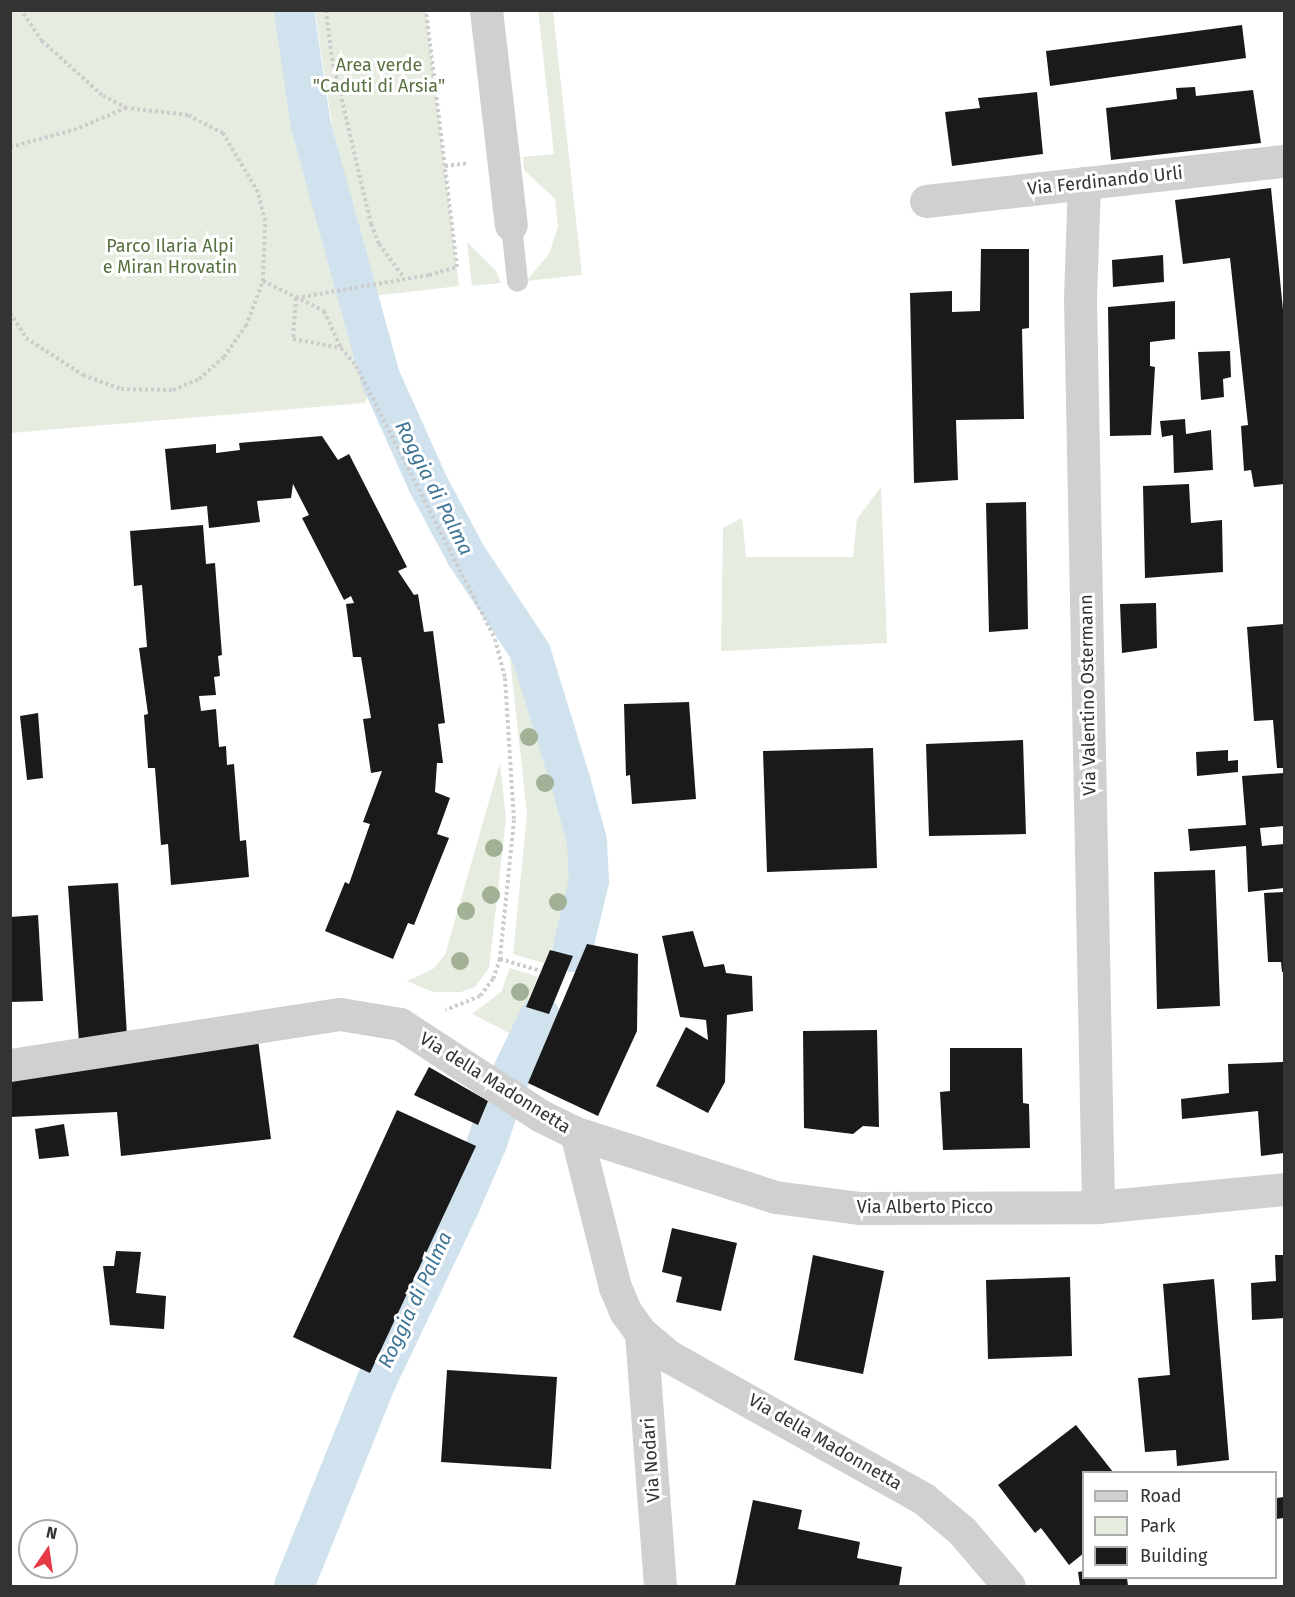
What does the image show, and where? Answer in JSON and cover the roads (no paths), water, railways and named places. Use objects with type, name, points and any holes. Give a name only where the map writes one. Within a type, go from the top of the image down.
[{"type":"street","points":[[486,10],[511,225]]},
{"type":"street","name":"Via Ferdinando Urli","points":[[926,201],[1284,161]]},
{"type":"street","name":"Via Valentino Ostermann","points":[[1084,183],[1080,300],[1098,1207]]},
{"type":"street","name":"Via della Madonnetta","points":[[10,1065],[304,1017],[340,1014],[400,1024],[504,1091],[576,1133],[615,1287],[625,1311],[641,1333],[669,1357],[924,1499],[962,1531],[1009,1587]]},
{"type":"street","name":"Via Alberto Picco","points":[[576,1133],[709,1179],[810,1203],[860,1208],[1098,1207],[1284,1189]]},
{"type":"street","name":"Via Nodari","points":[[641,1333],[660,1587]]},
{"type":"lane","points":[[511,225],[517,281]]},
{"type":"waterway","name":"Roggia di Palma","points":[[294,10],[311,126],[380,377],[428,484],[466,555],[531,653],[571,783],[587,841],[589,881],[572,952]]},
{"type":"waterway","name":"Roggia di Palma","points":[[294,1586],[376,1382],[460,1205],[487,1143],[506,1085],[540,1016]]},
{"type":"park label","name":"Area verde \"Caduti di Arsia\"","points":[[379,76]]},
{"type":"park label","name":"Parco Ilaria Alpi e Miran Hrovatin","points":[[170,257]]}]
